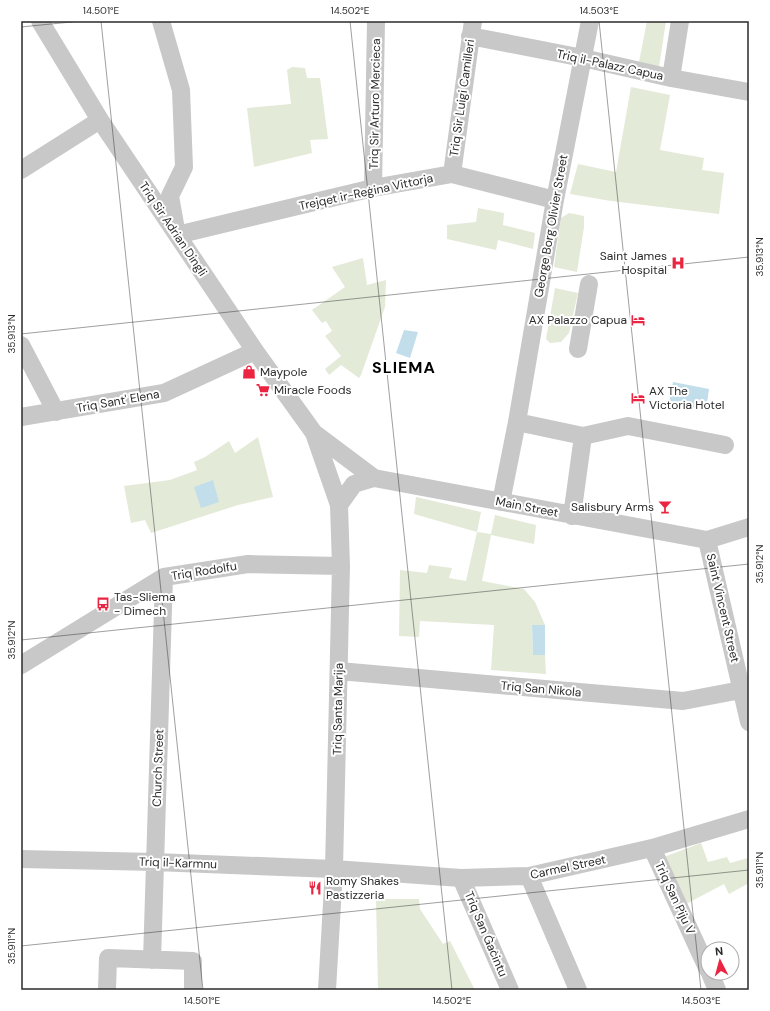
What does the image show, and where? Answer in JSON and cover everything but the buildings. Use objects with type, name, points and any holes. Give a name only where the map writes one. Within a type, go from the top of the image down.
[{"type":"street","name":"Triq Sir Adrian Dingli","points":[[40,21],[100,120],[254,351],[314,432]]},
{"type":"street","points":[[161,21],[181,90],[184,167],[170,196],[177,235]]},
{"type":"street","name":"Triq Sir Arturo Mercieca","points":[[374,188],[376,21]]},
{"type":"street","name":"George Borg Olivier Street","points":[[500,502],[517,422],[555,200],[590,21]]},
{"type":"street","points":[[671,78],[680,21]]},
{"type":"street","name":"Triq il-Palazz Capua","points":[[472,29],[583,58],[671,78],[749,92]]},
{"type":"street","name":"Triq Sir Luigi Camilleri","points":[[452,174],[472,29]]},
{"type":"street","points":[[21,170],[100,120]]},
{"type":"street","name":"Trejqet ir-Reġina Vittorja","points":[[177,235],[374,188],[452,174],[555,200]]},
{"type":"street","points":[[578,349],[589,284]]},
{"type":"street","points":[[21,345],[56,412]]},
{"type":"street","name":"Triq Sant' Elena","points":[[21,417],[164,393],[254,351]]},
{"type":"street","points":[[517,422],[583,436],[628,426],[725,445]]},
{"type":"street","name":"Main Street","points":[[314,432],[374,478],[707,540],[749,527]]},
{"type":"street","name":"Triq Santa Marija","points":[[314,432],[339,505],[341,566],[334,870],[327,990]]},
{"type":"street","points":[[572,516],[583,436]]},
{"type":"street","name":"Main Street","points":[[339,505],[354,484],[374,478]]},
{"type":"street","name":"Saint Vincent Street","points":[[707,540],[749,722]]},
{"type":"street","name":"Triq Rodolfu","points":[[21,665],[164,577],[248,564],[341,566]]},
{"type":"street","name":"Church Street","points":[[152,960],[164,577]]},
{"type":"street","name":"Triq San Nikola","points":[[339,671],[683,701],[741,690]]},
{"type":"street","name":"Carmel Street","points":[[334,870],[461,878],[529,876],[652,848],[749,819]]},
{"type":"street","name":"Triq San Piju V","points":[[652,848],[700,953]]},
{"type":"street","name":"Triq il-Karmnu","points":[[21,859],[155,862],[334,870]]},
{"type":"street","points":[[529,876],[578,990]]},
{"type":"street","name":"Triq San Ġaċintu","points":[[461,878],[510,990]]},
{"type":"street","points":[[107,990],[108,958],[193,961],[193,990]]},
{"type":"green space","points":[[647,21],[666,21],[659,67],[639,62]]},
{"type":"green space","points":[[292,67],[305,68],[307,78],[320,78],[328,139],[310,140],[312,153],[254,167],[247,108],[291,104],[287,70]]},
{"type":"green space","points":[[631,87],[670,95],[660,150],[704,158],[702,170],[724,173],[719,214],[611,201],[570,194],[578,164],[616,172]]},
{"type":"green space","points":[[478,208],[504,213],[503,225],[535,233],[533,249],[498,240],[496,250],[447,239],[447,225],[476,222]]},
{"type":"green space","points":[[569,213],[584,216],[584,227],[577,272],[554,267],[561,218]]},
{"type":"green space","points":[[363,258],[367,285],[386,280],[385,307],[359,378],[341,365],[329,375],[325,369],[341,356],[325,336],[332,331],[326,321],[322,323],[312,310],[345,287],[332,267]]},
{"type":"green space","points":[[555,288],[578,293],[569,333],[561,342],[550,343],[546,339]]},
{"type":"green space","points":[[258,437],[273,497],[238,505],[151,533],[145,520],[131,523],[124,486],[170,480],[197,470],[194,462],[205,457],[229,441],[235,453]]},
{"type":"green space","points":[[416,497],[481,512],[477,532],[414,514]]},
{"type":"green space","points":[[495,515],[536,525],[534,544],[491,535],[482,581],[524,589],[535,602],[545,625],[532,625],[533,655],[545,655],[546,674],[491,670],[494,625],[420,621],[419,637],[399,636],[400,570],[427,573],[429,565],[452,568],[449,578],[466,581],[477,532],[491,534]]},
{"type":"green space","points":[[701,843],[708,862],[727,857],[730,863],[748,858],[749,883],[729,894],[724,884],[686,904],[664,857]]},
{"type":"green space","points":[[376,899],[419,899],[420,909],[443,944],[450,941],[475,990],[378,990]]},
{"type":"water","points":[[404,330],[418,332],[410,358],[396,353]]},
{"type":"water","points":[[673,382],[709,389],[706,410],[669,403]]},
{"type":"water","points":[[213,480],[219,502],[201,508],[194,487]]},
{"type":"water","points":[[532,625],[545,625],[545,655],[533,655]]},
{"type":"place","name":"Saint James Hospital","points":[[678,263]]},
{"type":"place","name":"AX Palazzo Capua","points":[[638,320]]},
{"type":"place","name":"Maypole","points":[[249,372]]},
{"type":"place","name":"Miracle Foods","points":[[263,390]]},
{"type":"place","name":"AX The Victoria Hotel","points":[[638,398]]},
{"type":"place","name":"Salisbury Arms","points":[[665,507]]},
{"type":"place","name":"Tas-Sliema - Dimech","points":[[103,604]]},
{"type":"place","name":"Romy Shakes Pastizzeria","points":[[315,888]]},
{"type":"district","name":"SLIEMA","points":[[404,367]]}]
